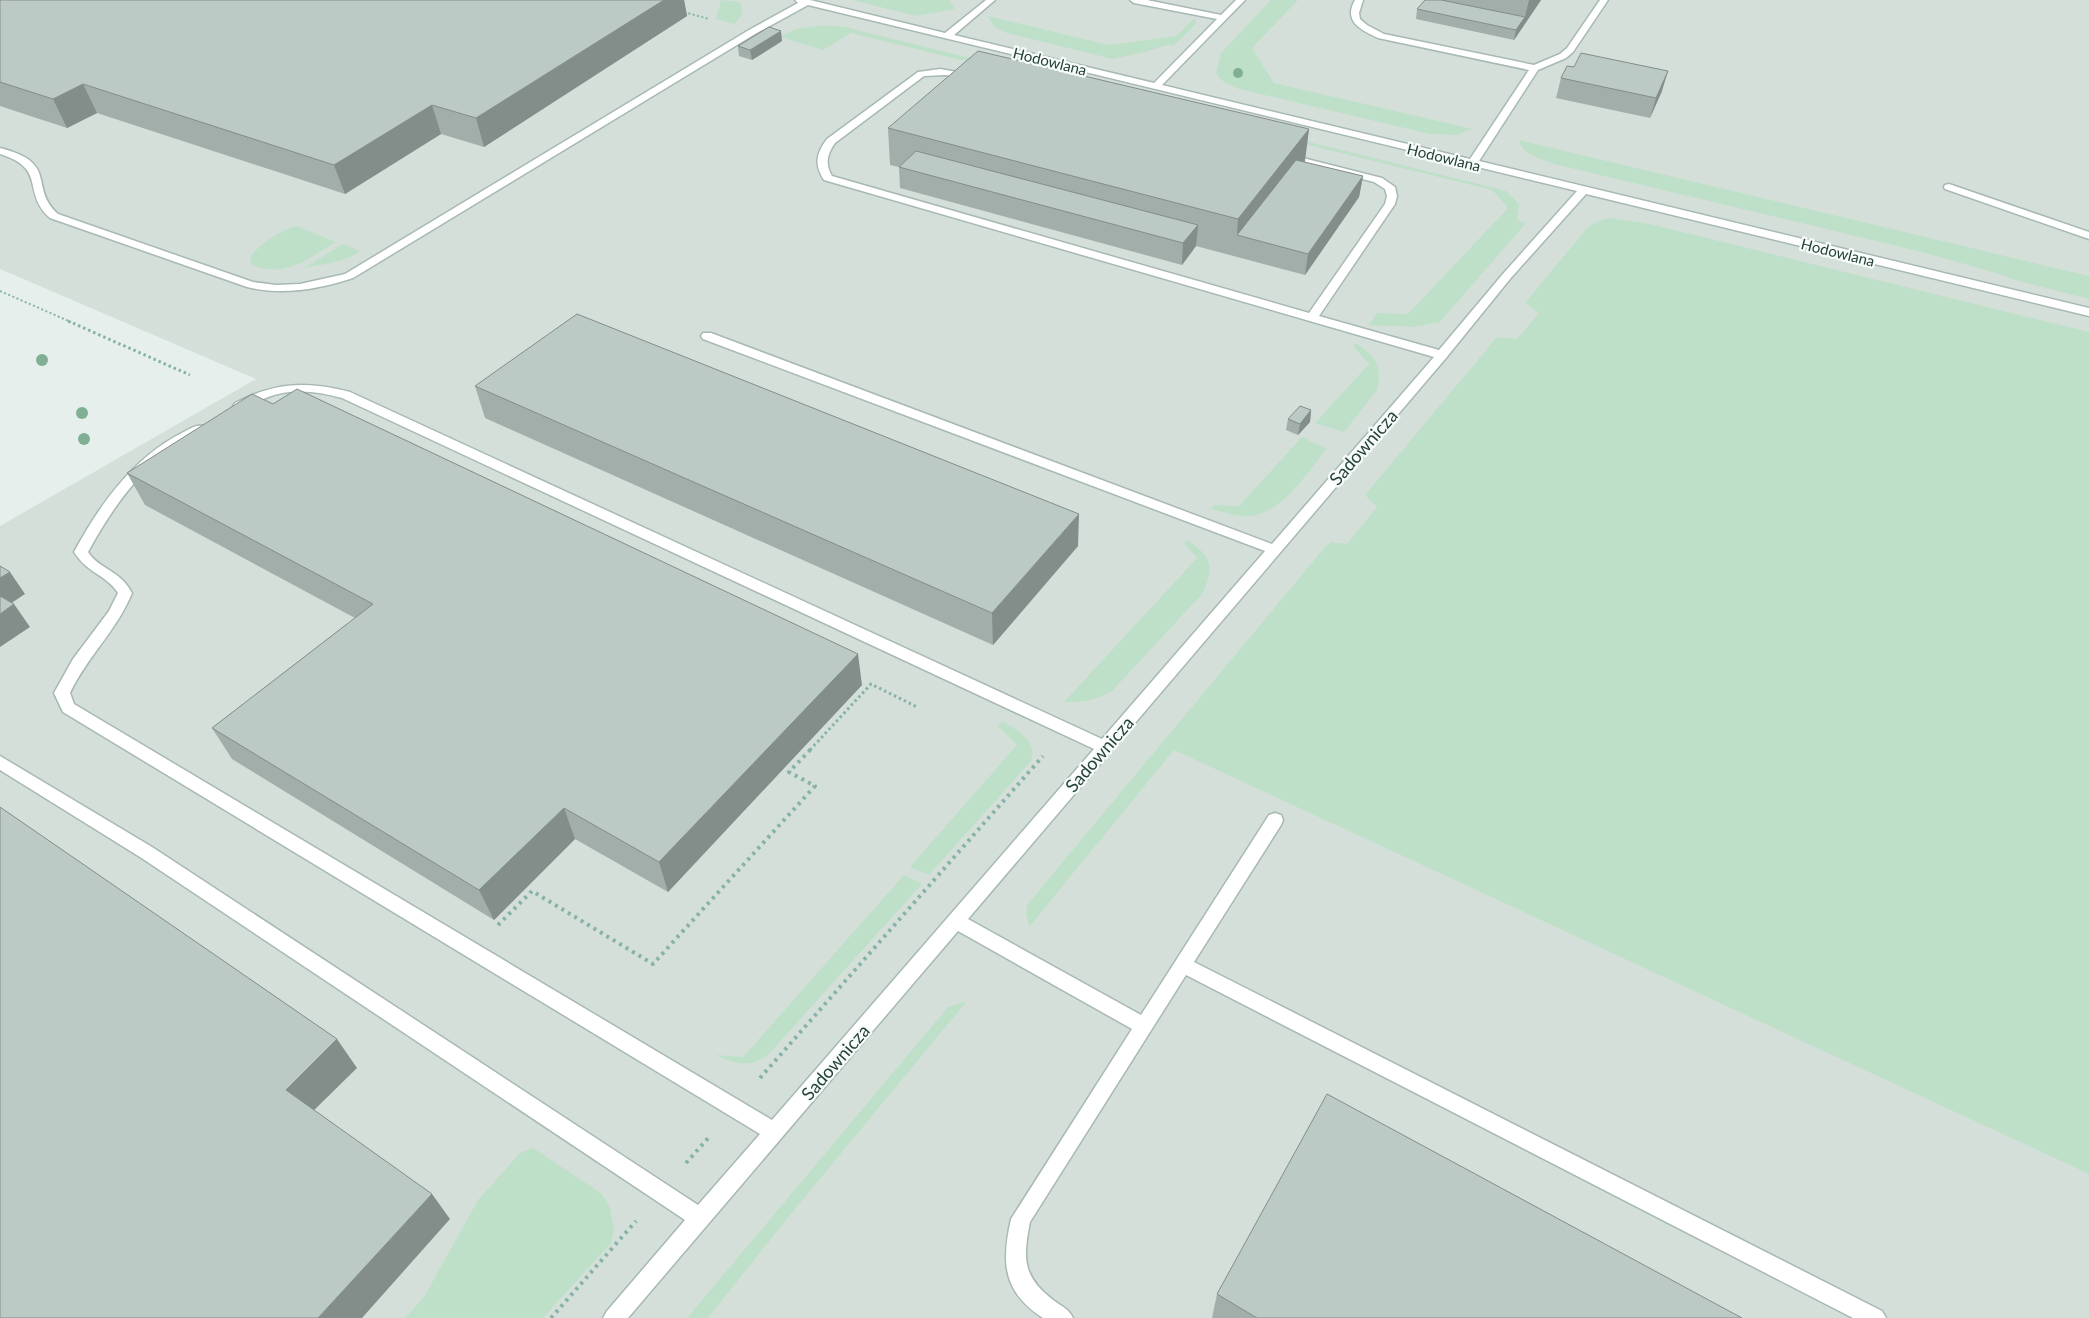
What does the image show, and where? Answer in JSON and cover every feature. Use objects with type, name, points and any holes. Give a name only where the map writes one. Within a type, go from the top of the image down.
[{"type":"street","points":[[947,36],[991,0]]},
{"type":"street","points":[[1134,0],[1223,18]]},
{"type":"street","points":[[1174,8],[1181,0]]},
{"type":"street","points":[[1156,87],[1241,0]]},
{"type":"street","points":[[1359,0],[1355,15],[1358,24],[1368,31],[1381,36],[1535,68],[1564,56],[1604,0]]},
{"type":"street","points":[[0,151],[27,162],[32,168],[45,210],[54,216],[251,286],[267,288],[313,287],[349,276],[802,1]]},
{"type":"street","name":"Hodowlana","points":[[802,1],[2089,312]]},
{"type":"street","points":[[1472,164],[1535,68]]},
{"type":"street","points":[[984,80],[946,71],[933,71],[921,74],[831,141],[820,159],[822,170],[828,178],[1442,355]]},
{"type":"street","points":[[1272,153],[1378,180],[1390,187],[1392,196],[1390,204],[1312,318]]},
{"type":"street","points":[[1949,186],[2089,236]]},
{"type":"street","name":"Sadownicza","points":[[614,1318],[1442,355],[1506,277],[1583,191]]},
{"type":"street","points":[[707,336],[1274,550]]},
{"type":"street","points":[[226,413],[251,399],[277,389],[295,386],[316,387],[346,394],[1105,747]]},
{"type":"street","points":[[209,423],[159,452],[142,467],[95,529],[81,552],[86,562],[121,583],[125,593],[112,620],[90,646],[71,674],[62,693],[68,708],[774,1132]]},
{"type":"street","points":[[0,762],[146,852],[700,1218]]},
{"type":"street","points":[[1062,1318],[1037,1303],[1015,1272],[1014,1246],[1021,1219],[1275,820]]},
{"type":"street","points":[[955,921],[1144,1026]]},
{"type":"street","points":[[1183,965],[1875,1318]]},
{"type":"path","points":[[680,11],[752,32]]},
{"type":"path","points":[[0,291],[190,375]]},
{"type":"path","points":[[472,950],[532,891],[653,964],[816,786],[789,772],[871,684],[918,707]]},
{"type":"path","points":[[551,1318],[1066,730]]},
{"type":"shaded area","points":[[0,0],[2089,0],[2089,1318],[0,1318],[0,526],[256,379],[0,269]]},
{"type":"green space","points":[[721,0],[740,2],[741,16],[735,24],[716,19]]},
{"type":"green space","points":[[852,0],[949,0],[955,9],[916,16]]},
{"type":"green space","points":[[1271,0],[1298,0],[1252,48],[1274,83],[1473,129],[1457,135],[1430,134],[1239,89],[1221,80],[1216,73],[1221,53]]},
{"type":"green space","points":[[988,16],[1109,45],[1176,36],[1193,19],[1196,21],[1196,24],[1173,46],[1167,45],[1113,59],[1007,33],[994,27]]},
{"type":"green space","points":[[824,25],[845,27],[1506,191],[1519,204],[1517,220],[1526,223],[1440,322],[1412,327],[1369,325],[1377,313],[1408,314],[1508,208],[1492,190],[851,33],[823,50],[780,37],[795,29]]},
{"type":"green space","points":[[1519,140],[2089,276],[2089,299],[2018,281],[1922,252],[1554,164],[1528,153]]},
{"type":"green space","points":[[1609,218],[1650,224],[2089,332],[2089,1174],[1174,750],[1029,927],[1026,913],[1027,905],[1325,547],[1331,542],[1347,544],[1377,507],[1365,495],[1497,337],[1517,339],[1539,313],[1525,303],[1588,227]]},
{"type":"green space","points":[[297,226],[336,242],[306,260],[286,268],[275,270],[252,265],[250,259],[257,249],[285,230]]},
{"type":"green space","points":[[343,244],[360,251],[340,261],[304,268]]},
{"type":"green space","points":[[1356,343],[1368,352],[1376,362],[1379,374],[1377,390],[1344,432],[1315,423],[1369,364],[1353,346]]},
{"type":"green space","points":[[1302,437],[1327,449],[1280,503],[1256,515],[1242,516],[1211,509],[1214,505],[1239,506]]},
{"type":"green space","points":[[1187,540],[1201,551],[1209,563],[1209,577],[1202,594],[1113,690],[1090,700],[1064,702],[1197,558],[1185,544]]},
{"type":"green space","points":[[1002,721],[1020,732],[1029,741],[1032,747],[1031,761],[929,875],[910,867],[1017,745],[998,726]]},
{"type":"green space","points":[[904,875],[922,884],[767,1056],[753,1062],[741,1063],[729,1061],[715,1055],[743,1057]]},
{"type":"green space","points":[[967,1001],[795,1209],[708,1318],[687,1318],[948,1007]]},
{"type":"green space","points":[[533,1148],[602,1194],[610,1208],[614,1230],[611,1243],[543,1318],[405,1318],[424,1297],[478,1200],[520,1153]]},
{"type":"building","points":[[0,0],[664,0],[476,118],[432,105],[334,165],[83,84],[53,99],[0,82]]},
{"type":"building","points":[[1425,0],[1441,0],[1525,17],[1516,30],[1417,9]]},
{"type":"building","points":[[769,27],[781,31],[750,50],[738,46]]},
{"type":"building","points":[[978,51],[1309,129],[1238,219],[888,128]]},
{"type":"building","points":[[1581,53],[1668,71],[1656,98],[1561,78],[1567,66],[1574,67]]},
{"type":"building","points":[[916,151],[1198,225],[1183,243],[899,167]]},
{"type":"building","points":[[1296,160],[1363,176],[1308,254],[1237,235]]},
{"type":"building","points":[[577,314],[1079,514],[992,613],[475,386]]},
{"type":"building","points":[[297,389],[858,654],[659,862],[564,808],[479,890],[212,728],[373,604],[127,473],[252,394],[273,404]]},
{"type":"building","points":[[1300,406],[1311,410],[1300,424],[1288,419]]},
{"type":"building","points":[[0,566],[10,572],[0,578]]},
{"type":"building","points":[[0,596],[14,604],[0,614]]},
{"type":"building","points":[[0,807],[337,1039],[286,1090],[432,1194],[318,1318],[0,1318]]},
{"type":"building","points":[[1327,1094],[1742,1318],[1257,1318],[1217,1294]]}]
